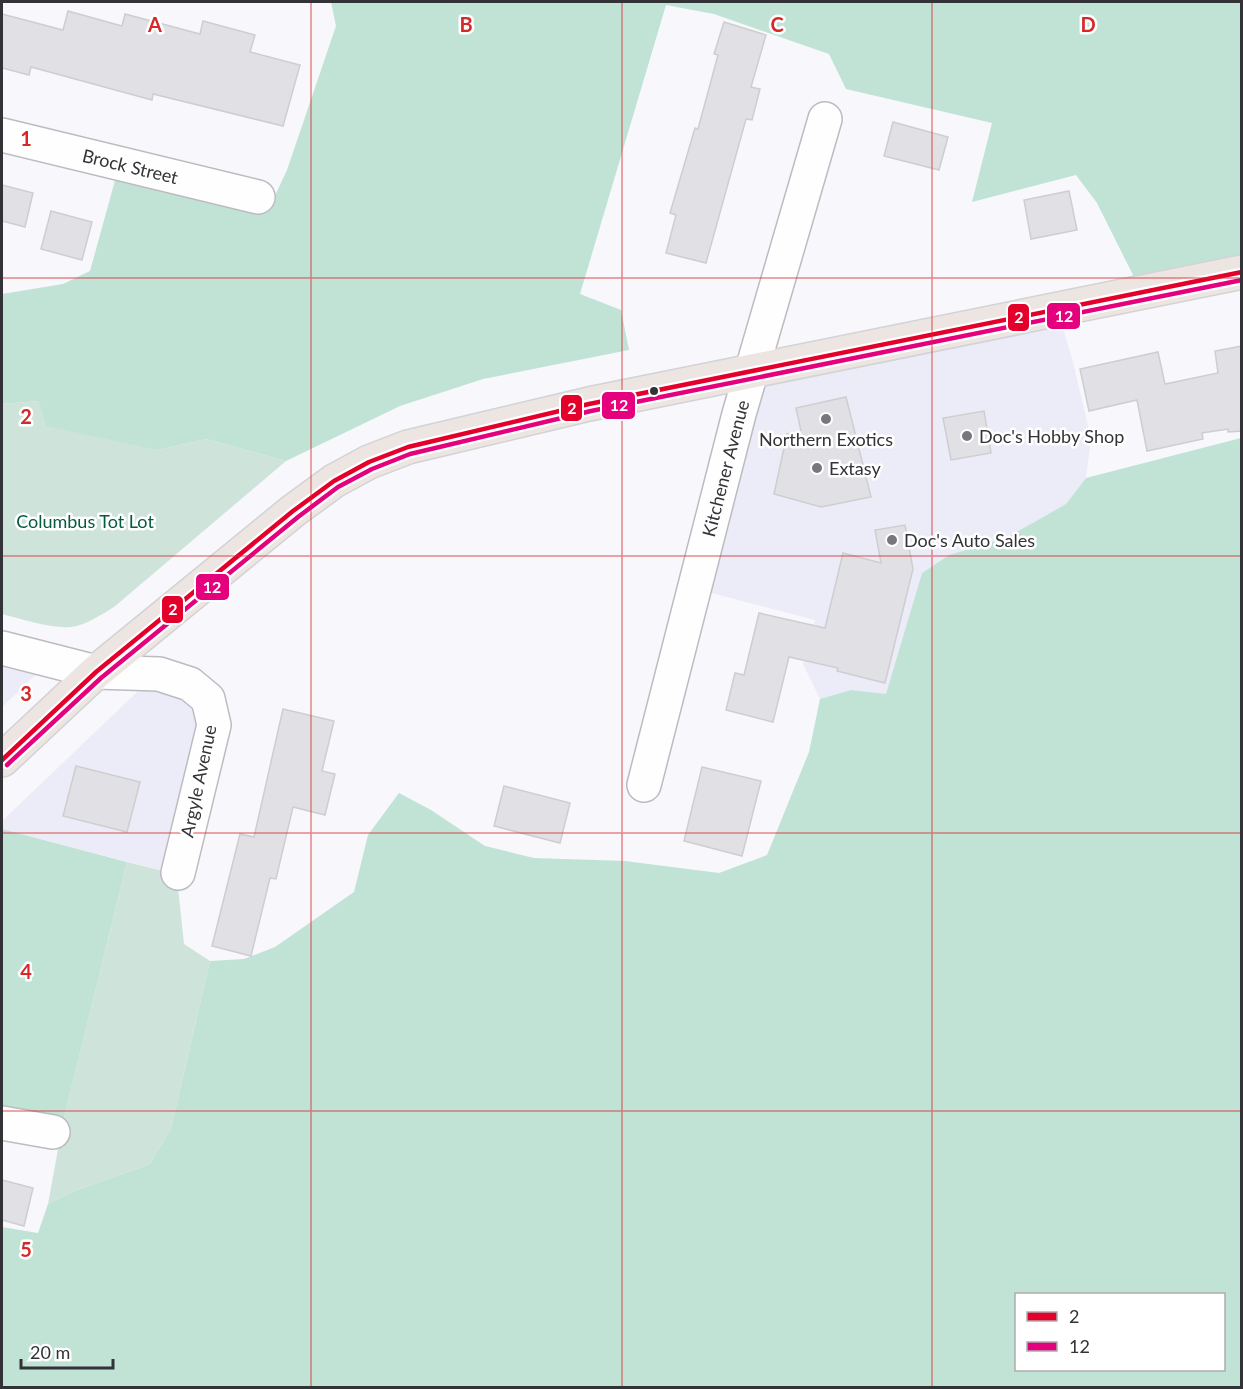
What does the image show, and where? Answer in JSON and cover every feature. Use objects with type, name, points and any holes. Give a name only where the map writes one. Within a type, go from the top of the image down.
[{"type":"main road","points":[[2,760],[96,672],[293,512],[334,481],[369,462],[408,447],[589,404],[752,373],[1242,272]]},
{"type":"street","name":"Kitchener Avenue","points":[[644,784],[739,414],[825,119]]},
{"type":"street","name":"Brock Street","points":[[2,135],[258,197]]},
{"type":"street","name":"Argyle Avenue","points":[[2,648],[96,672],[159,674],[190,684],[208,699],[214,725],[178,873]]},
{"type":"street","points":[[2,1123],[53,1132]]},
{"type":"shaded area","points":[[1058,312],[1073,362],[1091,439],[1086,478],[1066,504],[1006,538],[949,555],[922,573],[886,695],[851,690],[820,699],[803,664],[815,620],[696,589],[754,375]]},
{"type":"shaded area","points":[[2,651],[48,663],[2,707]]},
{"type":"shaded area","points":[[159,671],[211,697],[179,875],[2,829],[2,821]]},
{"type":"green space","points":[[331,2],[1241,2],[1241,275],[1143,295],[1097,203],[1076,175],[972,202],[992,123],[846,89],[829,54],[714,14],[666,5],[580,294],[621,310],[629,350],[483,379],[400,406],[286,461],[206,439],[158,450],[46,426],[39,401],[2,404],[2,294],[63,284],[90,271],[119,166],[272,202],[287,170],[336,26]]},
{"type":"green space","name":"Columbus Tot Lot","points":[[39,401],[158,450],[206,439],[286,461],[114,607],[77,626],[55,627],[36,623],[2,614],[2,404]]},
{"type":"green space","points":[[1241,438],[1241,1387],[2,1387],[2,1227],[38,1233],[48,1204],[72,1192],[150,1164],[171,1128],[210,961],[244,959],[275,947],[354,892],[368,835],[399,793],[431,810],[485,846],[534,858],[625,861],[719,873],[767,855],[809,752],[820,699],[851,690],[886,694],[922,573],[949,555],[1006,538],[1066,504],[1086,478]]},
{"type":"green space","points":[[2,829],[127,862],[63,1122],[2,1111]]},
{"type":"green space","points":[[127,862],[179,875],[178,887],[184,944],[210,961],[171,1128],[150,1164],[72,1192],[48,1204],[63,1122]]},
{"type":"building","points":[[68,11],[122,26],[125,14],[200,34],[203,21],[255,35],[250,52],[300,65],[283,126],[153,94],[152,100],[31,67],[29,75],[2,68],[2,14],[63,30]]},
{"type":"building","points":[[724,22],[766,35],[751,87],[760,89],[752,120],[746,119],[706,263],[666,253],[676,215],[670,213],[695,128],[698,129],[718,55],[714,54]]},
{"type":"building","points":[[893,122],[948,137],[939,170],[884,156]]},
{"type":"building","points":[[2,185],[33,193],[25,227],[2,221]]},
{"type":"building","points":[[1069,191],[1077,230],[1031,239],[1024,200]]},
{"type":"building","points":[[51,211],[92,222],[82,260],[41,249]]},
{"type":"building","points":[[1242,346],[1242,431],[1228,432],[1228,429],[1202,433],[1203,439],[1147,451],[1137,400],[1089,411],[1080,369],[1158,352],[1165,384],[1218,373],[1215,351]]},
{"type":"building","points":[[846,397],[871,497],[821,507],[774,494],[787,434],[801,431],[796,408]]},
{"type":"building","name":"Doc's Hobby Shop","points":[[984,411],[991,453],[951,460],[943,418]]},
{"type":"building","points":[[905,525],[913,569],[885,683],[837,671],[838,668],[789,657],[773,722],[726,710],[735,673],[744,675],[759,613],[825,628],[843,553],[881,563],[875,530]]},
{"type":"building","points":[[283,709],[334,721],[322,771],[335,774],[325,815],[293,807],[276,879],[270,878],[251,956],[212,946],[240,834],[254,837]]},
{"type":"building","points":[[76,766],[140,782],[127,832],[63,816]]},
{"type":"building","points":[[702,767],[761,781],[742,856],[684,841]]},
{"type":"building","points":[[504,786],[570,803],[560,843],[494,826]]},
{"type":"building","points":[[2,1180],[33,1188],[24,1226],[2,1220]]},
{"type":"transit line","name":"2","points":[[2,760],[96,672],[293,511],[334,481],[369,462],[408,447],[589,404],[1242,272]]},
{"type":"transit line","name":"12","points":[[7,765],[101,678],[298,517],[338,487],[372,469],[410,454],[591,411],[1242,280]]},
{"type":"place","name":"Northern Exotics","points":[[826,419]]},
{"type":"place","name":"Doc's Hobby Shop","points":[[967,436]]},
{"type":"place","name":"Extasy","points":[[817,468]]},
{"type":"place","name":"Doc's Auto Sales","points":[[892,540]]}]
